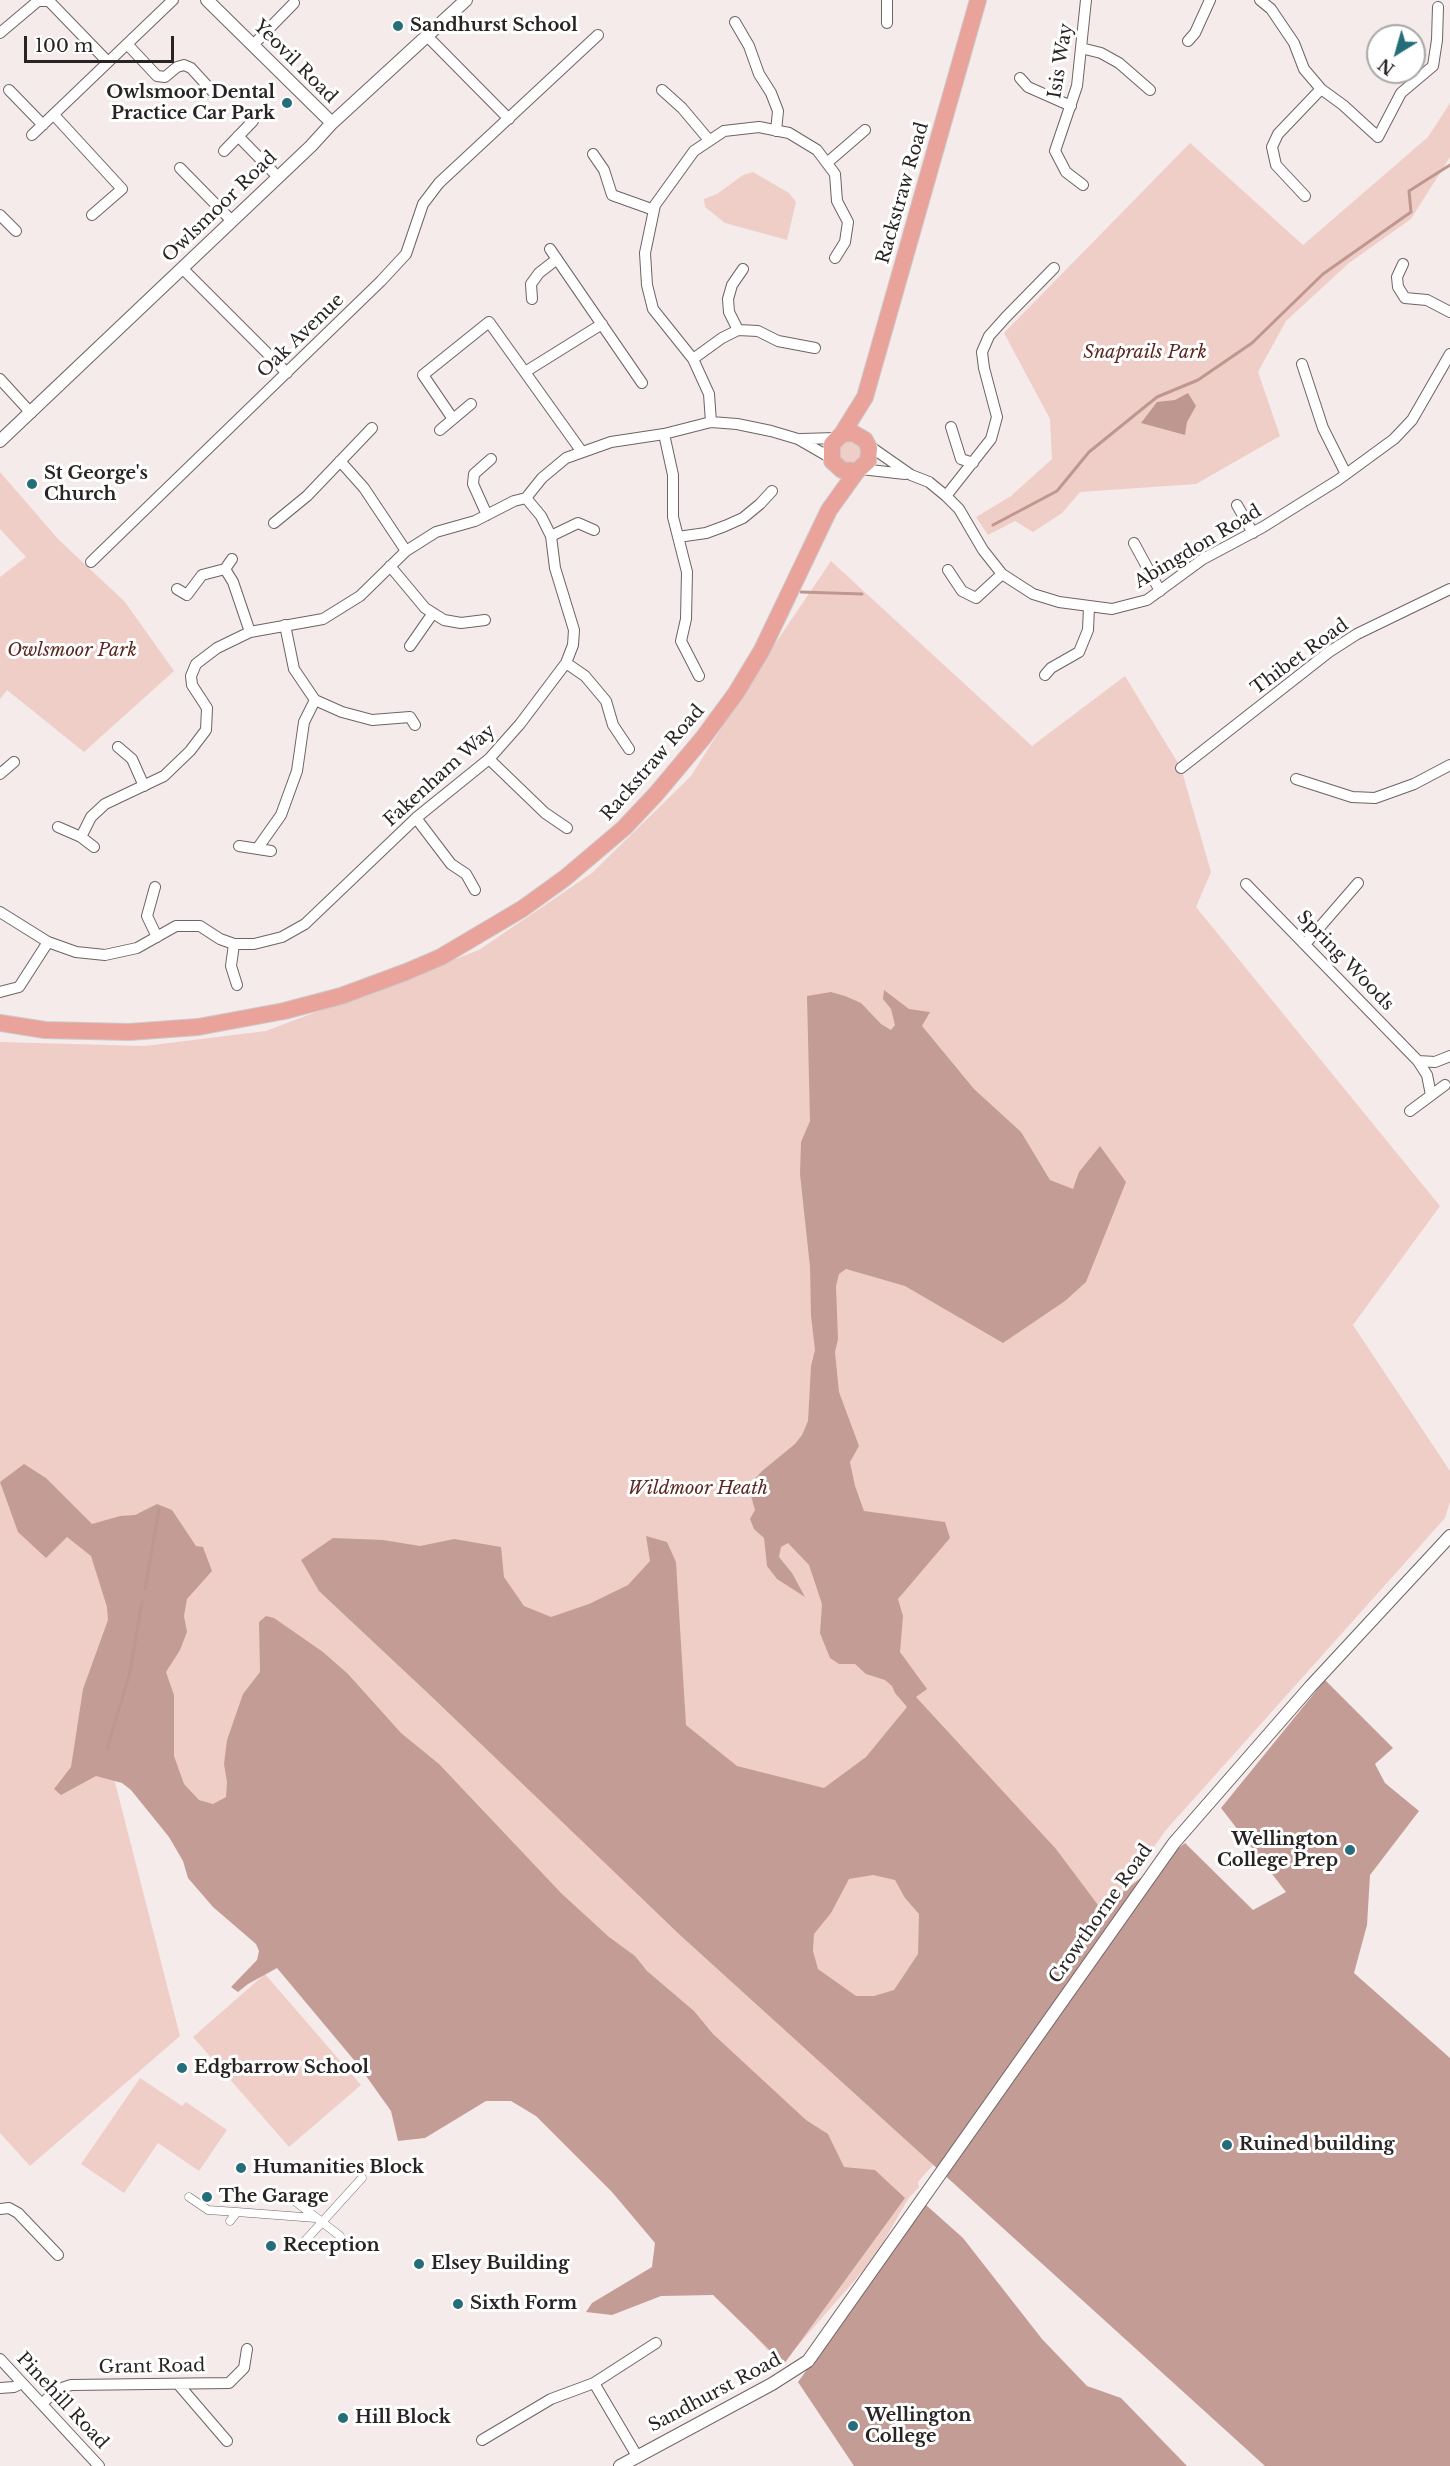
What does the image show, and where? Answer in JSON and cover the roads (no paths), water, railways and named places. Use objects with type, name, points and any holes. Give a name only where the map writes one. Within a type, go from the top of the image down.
[{"type":"main road","name":"Rackstraw Road","points":[[839,436],[865,397],[978,0]]},
{"type":"main road","name":"Rackstraw Road","points":[[865,397],[867,442]]},
{"type":"main road","points":[[853,433],[867,442],[869,458],[859,470],[846,472],[832,461],[831,447],[839,436],[853,433]]},
{"type":"main road","name":"Rackstraw Road","points":[[829,510],[832,461]]},
{"type":"main road","name":"Rackstraw Road","points":[[0,1023],[55,1030],[129,1032],[179,1029],[244,1020],[301,1007],[383,981],[441,957],[502,922],[566,878],[611,840],[641,812],[698,746],[730,702],[757,658],[786,604],[829,510],[859,470]]},
{"type":"street","points":[[32,135],[173,0]]},
{"type":"street","name":"Yeovil Road","points":[[207,0],[332,123]]},
{"type":"street","name":"Owlsmoor Road","points":[[0,441],[311,146],[332,123],[466,0]]},
{"type":"street","points":[[885,0],[887,23]]},
{"type":"street","name":"Isis Way","points":[[1083,185],[1066,172],[1055,151],[1077,86],[1086,0]]},
{"type":"street","points":[[1188,41],[1196,33],[1210,0]]},
{"type":"street","points":[[1260,0],[1271,9],[1294,43],[1304,69],[1321,89],[1378,137],[1401,93],[1433,66],[1438,7]]},
{"type":"street","points":[[0,33],[38,1],[50,1],[108,62]]},
{"type":"street","points":[[253,45],[294,3]]},
{"type":"street","points":[[735,22],[749,46],[759,74],[771,93],[778,111],[776,131]]},
{"type":"street","name":"Oak Avenue","points":[[91,562],[381,281],[406,254],[423,204],[434,190],[598,35]]},
{"type":"street","points":[[427,36],[509,118]]},
{"type":"street","points":[[127,45],[157,76],[165,77],[177,67],[184,65],[191,68],[212,91]]},
{"type":"street","points":[[1081,48],[1101,53],[1119,63],[1150,90]]},
{"type":"street","points":[[1020,78],[1028,87],[1071,106]]},
{"type":"street","points":[[1305,196],[1276,165],[1272,147],[1278,134],[1321,89]]},
{"type":"street","points":[[9,90],[43,125]]},
{"type":"street","points":[[662,90],[682,108],[709,140]]},
{"type":"street","points":[[54,115],[122,189],[92,215]]},
{"type":"street","points":[[224,151],[253,121]]},
{"type":"street","points":[[711,422],[709,394],[693,359],[653,309],[647,285],[645,253],[655,205],[694,151],[724,131],[759,127],[789,133],[817,150],[835,174],[837,201],[848,222],[845,242],[835,258]]},
{"type":"street","points":[[828,162],[865,130]]},
{"type":"street","points":[[238,136],[278,177]]},
{"type":"street","points":[[593,154],[604,170],[612,195],[654,210]]},
{"type":"street","points":[[180,168],[232,221]]},
{"type":"street","points":[[0,215],[16,231]]},
{"type":"street","points":[[550,249],[642,383]]},
{"type":"street","points":[[532,299],[531,284],[539,273],[557,259]]},
{"type":"street","points":[[1403,264],[1397,277],[1398,287],[1406,297],[1427,300],[1450,312]]},
{"type":"street","points":[[182,268],[287,374]]},
{"type":"street","points":[[946,496],[991,440],[997,417],[982,352],[989,336],[1054,268]]},
{"type":"street","points":[[738,330],[729,312],[728,298],[732,285],[744,269]]},
{"type":"street","points":[[453,419],[423,375],[489,322],[582,452]]},
{"type":"street","points":[[525,372],[602,324]]},
{"type":"street","points":[[693,359],[722,338],[738,330],[758,331],[778,341],[815,348]]},
{"type":"street","name":"Abingdon Road","points":[[867,442],[911,475],[929,482],[946,496],[959,510],[983,550],[1002,574],[1033,594],[1059,602],[1112,609],[1147,600],[1203,559],[1253,533],[1346,474],[1394,439],[1412,420],[1450,354]]},
{"type":"street","points":[[1302,364],[1323,428],[1346,474]]},
{"type":"street","points":[[0,379],[31,413]]},
{"type":"street","points":[[440,430],[471,404]]},
{"type":"street","points":[[81,837],[91,817],[105,804],[164,776],[190,751],[206,730],[207,708],[192,685],[191,676],[196,664],[217,648],[250,632],[323,619],[360,596],[406,551],[436,532],[475,522],[514,501],[526,498],[552,469],[566,458],[610,442],[664,434],[711,422],[737,423],[798,439],[832,461]]},
{"type":"street","points":[[274,523],[292,510],[372,428]]},
{"type":"street","points":[[951,428],[961,459],[973,464]]},
{"type":"street","points":[[664,434],[673,475],[673,517],[687,572],[687,619],[681,641],[699,676]]},
{"type":"street","points":[[798,439],[839,436]]},
{"type":"street","points":[[487,515],[473,484],[474,474],[491,459]]},
{"type":"street","points":[[340,461],[364,488],[406,551]]},
{"type":"street","name":"Abingdon Road","points":[[859,470],[911,475]]},
{"type":"street","points":[[678,537],[706,533],[734,522],[760,504],[772,490]]},
{"type":"street","name":"Fakenham Way","points":[[234,944],[254,944],[282,937],[305,924],[416,818],[489,759],[520,724],[566,663],[573,645],[574,630],[555,568],[551,536],[542,516],[526,498]]},
{"type":"street","points":[[1237,505],[1253,533]]},
{"type":"street","points":[[551,536],[578,523],[594,530]]},
{"type":"street","points":[[1134,543],[1160,591]]},
{"type":"street","points":[[177,589],[187,595],[202,575],[225,569],[232,559]]},
{"type":"street","points":[[390,566],[425,608],[444,620],[461,623],[485,620]]},
{"type":"street","points":[[225,569],[233,582],[250,632]]},
{"type":"street","points":[[948,570],[957,585],[976,598],[1002,574]]},
{"type":"street","name":"Thibet Road","points":[[1181,768],[1329,652],[1358,634],[1450,589]]},
{"type":"street","points":[[1045,675],[1051,668],[1079,652],[1088,630],[1089,607]]},
{"type":"street","points":[[410,646],[433,613]]},
{"type":"street","points":[[285,625],[294,669],[315,700],[342,712],[372,720],[410,717],[415,725]]},
{"type":"street","points":[[566,663],[585,676],[606,701],[613,726],[629,749]]},
{"type":"street","points":[[257,849],[281,815],[297,771],[304,723],[315,700]]},
{"type":"street","points":[[118,747],[132,759],[144,786]]},
{"type":"street","points":[[489,759],[545,813],[567,828]]},
{"type":"street","points":[[0,774],[14,762]]},
{"type":"street","points":[[1296,778],[1352,797],[1375,798],[1414,783],[1450,765]]},
{"type":"street","points":[[416,818],[452,864],[466,874],[475,890]]},
{"type":"street","points":[[58,827],[81,837],[94,847]]},
{"type":"street","points":[[239,846],[271,851]]},
{"type":"street","points":[[1306,943],[1358,883]]},
{"type":"street","name":"Spring Woods","points":[[1246,884],[1306,943],[1418,1061],[1427,1076],[1431,1095]]},
{"type":"street","points":[[155,887],[147,916],[157,937]]},
{"type":"street","points":[[0,912],[48,942],[75,952],[105,955],[138,948],[176,926],[200,927],[234,944],[231,966],[237,985]]},
{"type":"street","points":[[0,992],[20,987],[48,942]]},
{"type":"street","points":[[1418,1061],[1435,1062],[1450,1056]]},
{"type":"street","points":[[1427,1076],[1435,1062]]},
{"type":"street","points":[[1410,1111],[1445,1084]]},
{"type":"street","name":"Crowthorne Road","points":[[820,2344],[1174,1843],[1310,1687],[1450,1536]]},
{"type":"street","points":[[304,2242],[319,2220],[362,2178]]},
{"type":"street","points":[[287,2195],[340,2236]]},
{"type":"street","points":[[189,2197],[208,2210],[319,2220]]},
{"type":"street","points":[[0,2209],[9,2208],[18,2213],[58,2255]]},
{"type":"street","points":[[230,2221],[237,2212]]},
{"type":"street","points":[[482,2440],[551,2399],[594,2383],[656,2343]]},
{"type":"street","name":"Sandhurst Road","points":[[620,2466],[800,2368],[820,2344]]},
{"type":"street","name":"Grant Road","points":[[42,2404],[56,2390],[71,2385],[229,2383],[244,2368],[247,2349]]},
{"type":"street","name":"Pinehill Road","points":[[0,2359],[99,2466]]},
{"type":"street","points":[[0,2388],[14,2387],[22,2383]]},
{"type":"street","points":[[594,2383],[637,2456]]},
{"type":"street","points":[[178,2384],[227,2441]]},
{"type":"waterway","points":[[993,525],[1057,491],[1089,452],[1157,397],[1198,380],[1252,343],[1323,274],[1411,212],[1409,191],[1450,165]]},
{"type":"waterway","points":[[801,592],[862,594]]},
{"type":"waterway","points":[[145,1589],[159,1509]]},
{"type":"waterway","points":[[107,1749],[130,1672],[142,1602]]},
{"type":"place","name":"Sandhurst School","points":[[398,26]]},
{"type":"place","name":"Owlsmoor Dental Practice Car Park","points":[[287,103]]},
{"type":"place","name":"St George's Church","points":[[32,484]]},
{"type":"place","name":"Wellington College Prep","points":[[1350,1850]]},
{"type":"place","name":"Edgbarrow School","points":[[182,2068]]},
{"type":"place","name":"Ruined building","points":[[1227,2145]]},
{"type":"place","name":"Humanities Block","points":[[241,2168]]},
{"type":"place","name":"The Garage","points":[[207,2197]]},
{"type":"place","name":"Reception","points":[[271,2246]]},
{"type":"place","name":"Elsey Building","points":[[419,2264]]},
{"type":"place","name":"Sixth Form","points":[[458,2304]]},
{"type":"place","name":"Hill Block","points":[[343,2418]]},
{"type":"place","name":"Wellington College","points":[[853,2426]]},
{"type":"park label","name":"Snaprails Park","points":[[1145,353]]},
{"type":"park label","name":"Owlsmoor Park","points":[[72,651]]},
{"type":"park label","name":"Wildmoor Heath","points":[[698,1489]]}]
